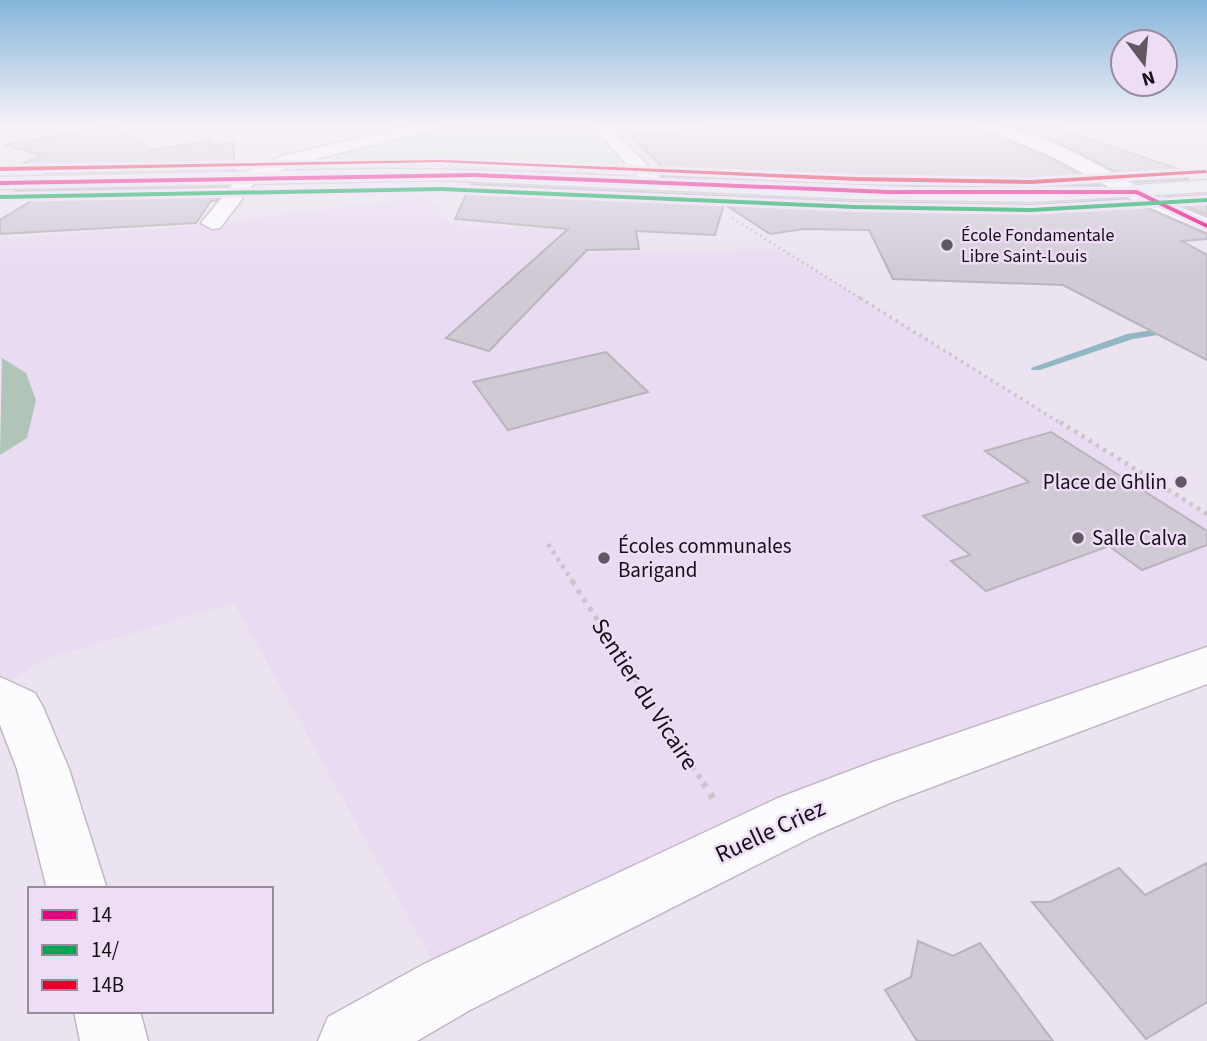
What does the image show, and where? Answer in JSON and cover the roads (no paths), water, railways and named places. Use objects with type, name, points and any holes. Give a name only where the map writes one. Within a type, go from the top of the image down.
[{"type":"main road","points":[[0,183],[472,175],[935,195],[1137,192],[1207,186]]},
{"type":"street","points":[[212,223],[248,178],[258,174]]},
{"type":"street","points":[[645,174],[655,184]]},
{"type":"street","points":[[1100,174],[1207,226]]},
{"type":"street","name":"Ruelle Criez","points":[[352,1041],[447,987],[798,816],[873,785],[1207,665]]},
{"type":"street","points":[[9,702],[43,769],[76,887]]},
{"type":"street","points":[[107,1013],[114,1041]]},
{"type":"waterway","points":[[1036,368],[1131,336],[1207,324]]},
{"type":"place","name":"École Fondamentale Libre Saint-Louis","points":[[947,245]]},
{"type":"place","name":"Place de Ghlin","points":[[1181,482]]},
{"type":"place","name":"Salle Calva","points":[[1078,538]]},
{"type":"place","name":"Écoles communales Barigand","points":[[604,558]]}]
